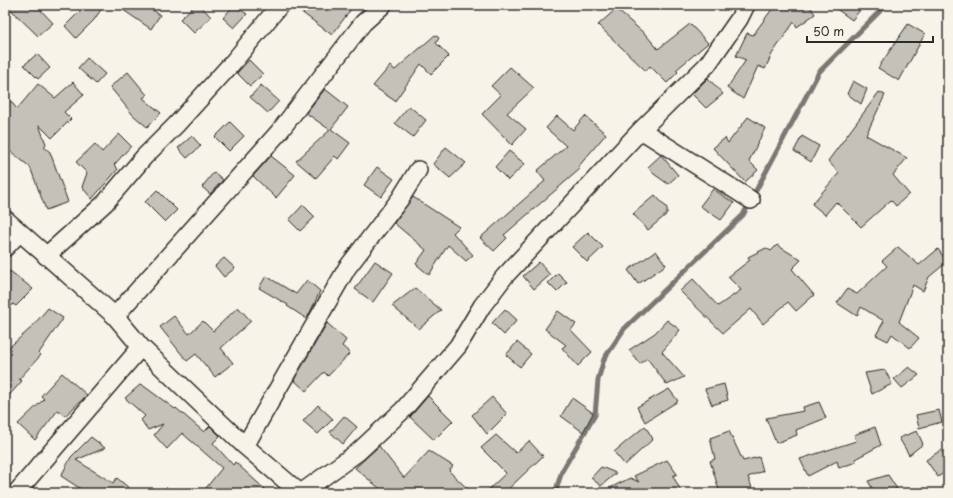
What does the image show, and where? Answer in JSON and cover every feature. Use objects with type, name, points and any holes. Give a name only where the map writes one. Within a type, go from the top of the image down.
[{"type":"street","points":[[46,256],[105,203],[144,157],[176,125],[234,61],[280,5]]},
{"type":"street","points":[[115,316],[279,132],[363,23],[383,5]]},
{"type":"street","points":[[5,219],[115,316],[141,347],[244,446],[301,493],[358,452],[403,410],[458,346],[482,306],[504,277],[641,130],[707,65],[739,19],[746,5]]},
{"type":"street","points":[[641,130],[751,200]]},
{"type":"street","points":[[244,446],[347,268],[400,199],[418,170]]},
{"type":"street","points":[[5,248],[20,232]]},
{"type":"street","points":[[16,493],[141,347]]},
{"type":"building","points":[[6,5],[36,5],[53,23],[38,36]]},
{"type":"building","points":[[86,5],[104,5],[94,20],[76,38],[65,26]]},
{"type":"building","points":[[116,5],[146,5],[160,15],[151,29]]},
{"type":"building","points":[[195,5],[200,5],[211,17],[194,33],[180,19]]},
{"type":"building","points":[[234,5],[247,14],[234,28],[223,18]]},
{"type":"building","points":[[292,5],[354,5],[332,35]]},
{"type":"building","points":[[775,5],[809,5],[815,14],[797,27],[794,22],[772,54],[765,69],[758,66],[743,99],[727,88],[746,60],[736,56],[747,33],[753,35]]},
{"type":"building","points":[[831,5],[864,5],[852,20]]},
{"type":"building","points":[[616,9],[646,35],[658,49],[690,24],[708,43],[676,70],[678,72],[667,83],[650,66],[646,71],[598,25]]},
{"type":"building","points":[[908,24],[925,34],[899,81],[878,68]]},
{"type":"building","points":[[435,35],[439,38],[436,43],[449,56],[431,74],[421,64],[395,101],[373,86],[390,66],[395,70]]},
{"type":"building","points":[[37,54],[50,68],[38,79],[24,65]]},
{"type":"building","points":[[87,58],[105,74],[96,84],[78,68]]},
{"type":"building","points":[[249,60],[263,74],[250,86],[237,73]]},
{"type":"building","points":[[510,67],[534,88],[507,113],[526,129],[512,145],[482,114],[501,95],[491,86]]},
{"type":"building","points":[[128,72],[147,95],[143,98],[161,113],[147,127],[133,115],[110,87]]},
{"type":"building","points":[[708,78],[723,94],[706,108],[692,94]]},
{"type":"building","points":[[853,81],[867,89],[861,104],[847,94]]},
{"type":"building","points":[[73,82],[84,95],[64,112],[71,119],[52,138],[39,125],[46,144],[44,147],[50,152],[68,202],[46,210],[30,167],[5,147],[5,94],[17,109],[38,84],[55,98]]},
{"type":"building","points":[[261,85],[279,101],[268,113],[250,97]]},
{"type":"building","points":[[325,89],[348,107],[331,129],[350,143],[338,159],[335,156],[316,178],[296,161],[330,130],[306,113]]},
{"type":"building","points":[[879,92],[885,95],[866,135],[907,158],[893,175],[909,194],[896,206],[891,200],[861,227],[836,202],[825,215],[812,204],[839,173],[828,161]]},
{"type":"building","points":[[409,106],[426,120],[413,137],[395,123]]},
{"type":"building","points":[[557,116],[573,130],[585,116],[606,134],[578,167],[580,169],[504,235],[507,238],[494,251],[480,238],[545,181],[537,171],[566,146],[546,128]]},
{"type":"building","points":[[748,117],[765,128],[749,161],[758,170],[745,182],[713,148],[725,138],[728,143]]},
{"type":"building","points":[[230,122],[244,136],[229,151],[215,137]]},
{"type":"building","points":[[119,134],[131,146],[114,165],[118,169],[92,199],[82,187],[87,173],[76,162],[95,144],[102,152]]},
{"type":"building","points":[[192,136],[201,146],[187,158],[178,148]]},
{"type":"building","points":[[802,136],[819,146],[811,162],[794,151]]},
{"type":"building","points":[[446,147],[466,163],[450,178],[433,164]]},
{"type":"building","points":[[509,151],[525,164],[508,180],[495,167]]},
{"type":"building","points":[[661,155],[678,175],[668,184],[654,174],[648,167]]},
{"type":"building","points":[[271,156],[295,175],[276,198],[253,176]]},
{"type":"building","points":[[377,167],[394,179],[381,197],[364,185]]},
{"type":"building","points":[[214,172],[223,180],[210,194],[202,187]]},
{"type":"building","points":[[713,189],[734,203],[721,220],[700,206]]},
{"type":"building","points":[[157,190],[177,210],[165,222],[145,202]]},
{"type":"building","points":[[655,195],[667,208],[667,214],[648,230],[633,214]]},
{"type":"building","points":[[413,197],[459,227],[453,233],[473,255],[466,261],[448,245],[429,275],[416,264],[426,250],[394,223]]},
{"type":"building","points":[[303,205],[315,217],[300,231],[289,220]]},
{"type":"building","points":[[588,232],[603,247],[587,262],[572,247]]},
{"type":"building","points":[[777,245],[801,260],[792,269],[814,295],[796,311],[788,302],[763,324],[751,309],[723,333],[680,291],[693,279],[718,306],[741,290],[728,277],[750,260],[748,257],[766,248],[771,251]]},
{"type":"building","points":[[898,247],[919,265],[938,249],[947,262],[929,277],[923,291],[913,285],[899,322],[919,338],[910,348],[892,334],[888,341],[876,335],[884,321],[861,307],[857,316],[837,303],[847,289],[857,294],[887,266],[882,261]]},
{"type":"building","points":[[656,251],[666,265],[638,284],[628,270]]},
{"type":"building","points":[[224,258],[235,268],[224,277],[215,266]]},
{"type":"building","points":[[375,261],[393,273],[373,302],[355,289]]},
{"type":"building","points":[[539,262],[550,275],[534,289],[523,276]]},
{"type":"building","points":[[10,271],[33,289],[16,306],[13,304],[5,313],[5,278]]},
{"type":"building","points":[[558,273],[567,282],[557,292],[548,283]]},
{"type":"building","points":[[266,276],[296,294],[307,280],[320,291],[307,319],[287,306],[288,305],[259,288]]},
{"type":"building","points":[[415,288],[441,310],[419,329],[392,306]]},
{"type":"building","points":[[238,307],[251,321],[221,348],[233,363],[215,377],[196,354],[187,361],[160,327],[174,316],[189,334],[203,321],[213,331]]},
{"type":"building","points":[[48,308],[63,318],[39,353],[41,355],[19,379],[22,381],[5,400],[5,351],[31,328]]},
{"type":"building","points":[[505,309],[517,320],[504,335],[492,323]]},
{"type":"building","points":[[558,311],[576,324],[571,330],[592,352],[578,366],[562,348],[566,345],[545,329]]},
{"type":"building","points":[[667,320],[680,330],[662,352],[684,377],[667,385],[647,358],[640,364],[629,350],[655,333]]},
{"type":"building","points":[[327,323],[346,340],[342,346],[350,353],[328,376],[324,372],[306,391],[294,380]]},
{"type":"building","points":[[517,342],[531,354],[520,367],[506,355]]},
{"type":"building","points":[[909,367],[919,375],[902,388],[894,379]]},
{"type":"building","points":[[885,370],[892,384],[872,394],[865,373]]},
{"type":"building","points":[[62,373],[87,395],[65,416],[58,410],[35,440],[18,424],[44,399],[41,396]]},
{"type":"building","points":[[141,384],[175,409],[176,408],[204,432],[210,426],[220,436],[213,443],[233,465],[235,462],[269,493],[202,493],[222,468],[182,433],[167,449],[154,435],[163,424],[148,430],[141,420],[145,416],[125,398]]},
{"type":"building","points":[[724,384],[728,400],[712,405],[705,389]]},
{"type":"building","points":[[669,389],[678,401],[645,422],[637,407]]},
{"type":"building","points":[[428,396],[453,421],[434,440],[410,417]]},
{"type":"building","points":[[492,397],[507,414],[487,434],[472,415]]},
{"type":"building","points":[[572,398],[593,413],[583,432],[561,416]]},
{"type":"building","points":[[819,402],[826,418],[796,430],[797,435],[776,443],[766,418],[804,411],[803,407]]},
{"type":"building","points":[[318,405],[333,419],[318,434],[303,421]]},
{"type":"building","points":[[939,410],[942,422],[919,428],[916,415]]},
{"type":"building","points":[[344,416],[357,427],[343,444],[330,432]]},
{"type":"building","points":[[645,426],[653,439],[625,465],[614,452]]},
{"type":"building","points":[[875,427],[881,445],[855,459],[856,462],[839,468],[837,461],[808,476],[800,459],[856,441],[854,435]]},
{"type":"building","points":[[729,431],[743,461],[759,457],[763,471],[748,477],[754,493],[720,493],[710,461],[715,459],[710,438]]},
{"type":"building","points":[[917,431],[923,444],[909,455],[899,438]]},
{"type":"building","points":[[496,435],[516,453],[529,441],[543,456],[504,493],[485,493],[506,473],[481,448]]},
{"type":"building","points":[[91,437],[105,448],[76,460],[113,483],[117,478],[135,493],[87,493],[61,476],[71,457]]},
{"type":"building","points":[[379,446],[404,478],[429,451],[453,466],[449,471],[472,493],[385,493],[355,468]]},
{"type":"building","points":[[941,450],[948,460],[948,470],[938,477],[926,460]]},
{"type":"building","points":[[667,460],[677,474],[673,476],[682,493],[600,493],[630,478],[639,482],[634,476]]},
{"type":"building","points":[[601,467],[616,473],[601,486],[591,478]]},
{"type":"building","points":[[888,475],[897,489],[888,493],[875,493],[868,481]]},
{"type":"waterway","points":[[555,493],[562,471],[595,415],[598,380],[604,359],[624,329],[743,215],[819,72],[886,5]]}]
